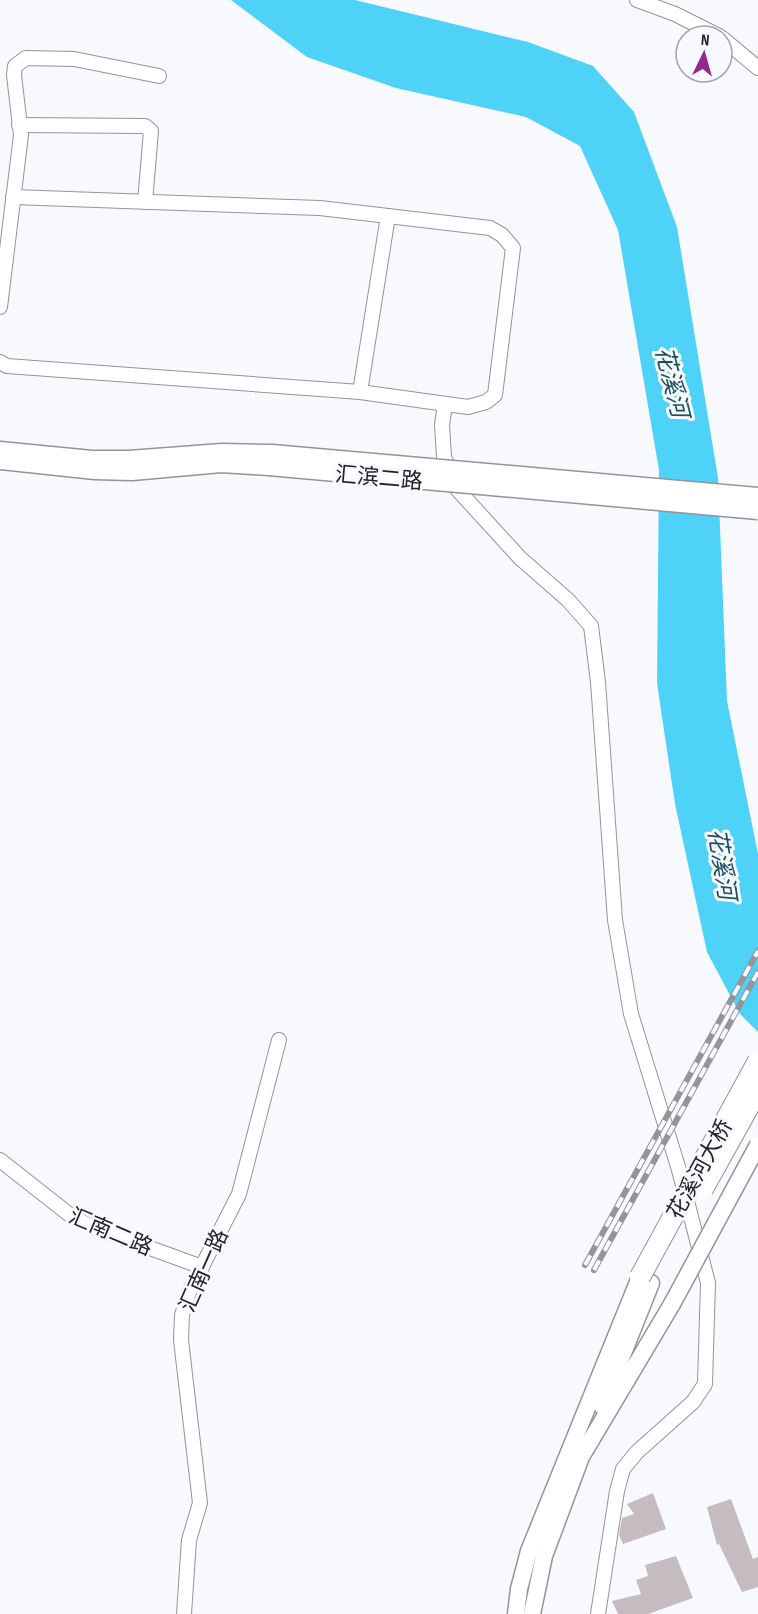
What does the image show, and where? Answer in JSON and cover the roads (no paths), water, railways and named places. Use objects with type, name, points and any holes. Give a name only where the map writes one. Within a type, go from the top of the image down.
[{"type":"highway","name":"花溪河大桥","points":[[645,1280],[758,1061]]},
{"type":"highway","name":"花溪河大桥","points":[[645,1280],[758,1090]]},
{"type":"main road","name":"汇滨二路","points":[[0,450],[132,472],[271,460],[758,496]]},
{"type":"main road","name":"汇滨二路","points":[[271,460],[758,511]]},
{"type":"main road","name":"汇滨二路","points":[[0,461],[94,465]]},
{"type":"main road","name":"花溪河大桥","points":[[581,1457],[672,1304],[758,1145]]},
{"type":"main road","points":[[532,1614],[543,1556],[645,1280]]},
{"type":"main road","points":[[516,1614],[519,1589],[529,1551],[645,1280]]},
{"type":"street","points":[[637,0],[695,24]]},
{"type":"street","points":[[734,48],[758,68]]},
{"type":"street","points":[[0,307],[2,263],[21,135],[15,66],[26,58],[74,59],[159,76]]},
{"type":"street","points":[[20,124],[145,126],[152,131],[145,202]]},
{"type":"street","points":[[0,362],[7,366],[360,392],[468,407],[486,402],[495,395],[513,248],[502,235],[489,228],[320,208],[13,197]]},
{"type":"street","points":[[360,392],[387,216]]},
{"type":"street","points":[[445,404],[442,424],[444,457],[457,489],[520,558],[568,600],[591,626],[598,682],[615,920],[629,1002],[679,1170],[708,1283],[705,1384],[693,1402],[637,1452],[622,1469],[598,1614]]},
{"type":"street","name":"汇南一路","points":[[184,1614],[189,1540],[200,1503],[181,1340],[182,1315],[189,1292],[239,1194],[279,1040]]},
{"type":"street","name":"汇南二路","points":[[0,1160],[75,1219],[202,1267]]},
{"type":"water","name":"花溪河","points":[[231,0],[355,0],[528,42],[593,66],[634,112],[677,227],[718,478],[727,701],[758,854],[758,1032],[740,1014],[707,952],[675,804],[657,683],[659,470],[618,230],[580,146],[526,117],[396,88],[307,57]]},
{"type":"railway","points":[[585,1265],[758,951]]},
{"type":"railway","points":[[594,1270],[758,972]]}]
